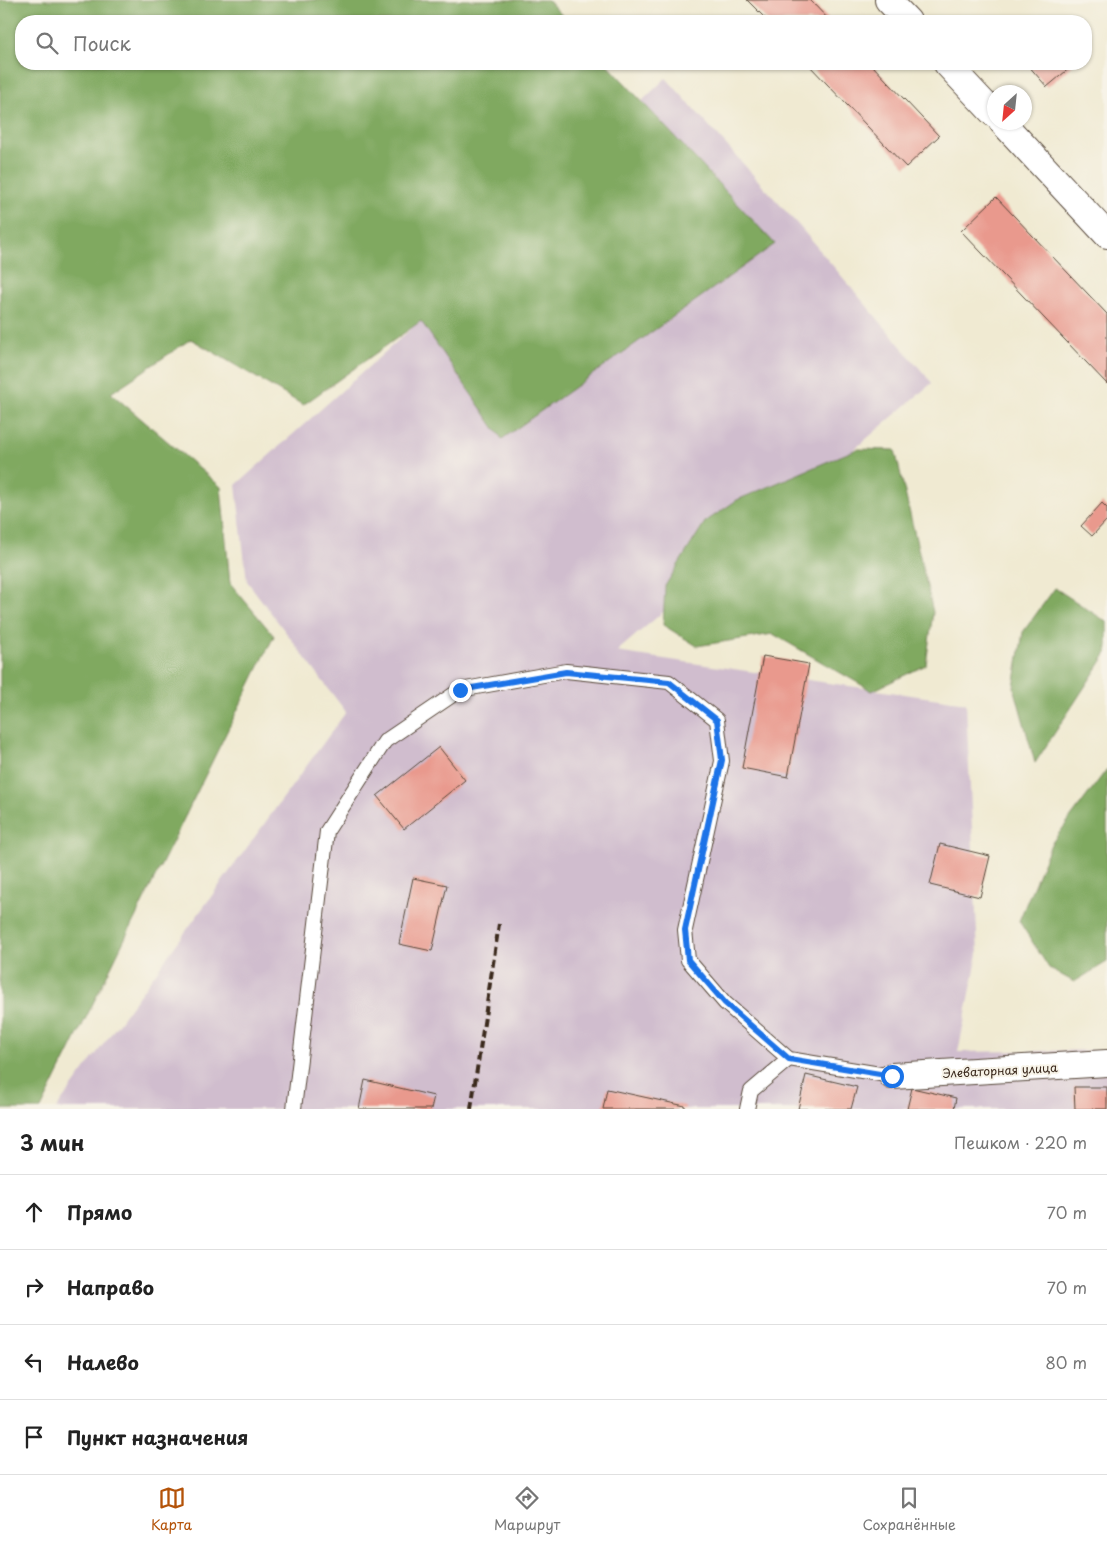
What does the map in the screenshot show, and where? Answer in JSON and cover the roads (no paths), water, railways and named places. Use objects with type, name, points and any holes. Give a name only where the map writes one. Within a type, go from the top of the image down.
[{"type":"street","points":[[888,0],[902,15]]},
{"type":"street","points":[[954,70],[987,106]]},
{"type":"street","points":[[1009,130],[1107,235]]},
{"type":"street","name":"Элеваторная улица","points":[[892,1076],[1107,1063]]},
{"type":"lane","points":[[294,1109],[327,831],[385,741],[460,690],[566,672],[669,682],[717,720],[722,760],[685,930],[688,960],[725,1003],[789,1059],[892,1076]]},
{"type":"lane","points":[[747,1109],[751,1091],[789,1059]]},
{"type":"railway","points":[[471,1109],[499,924]]}]
